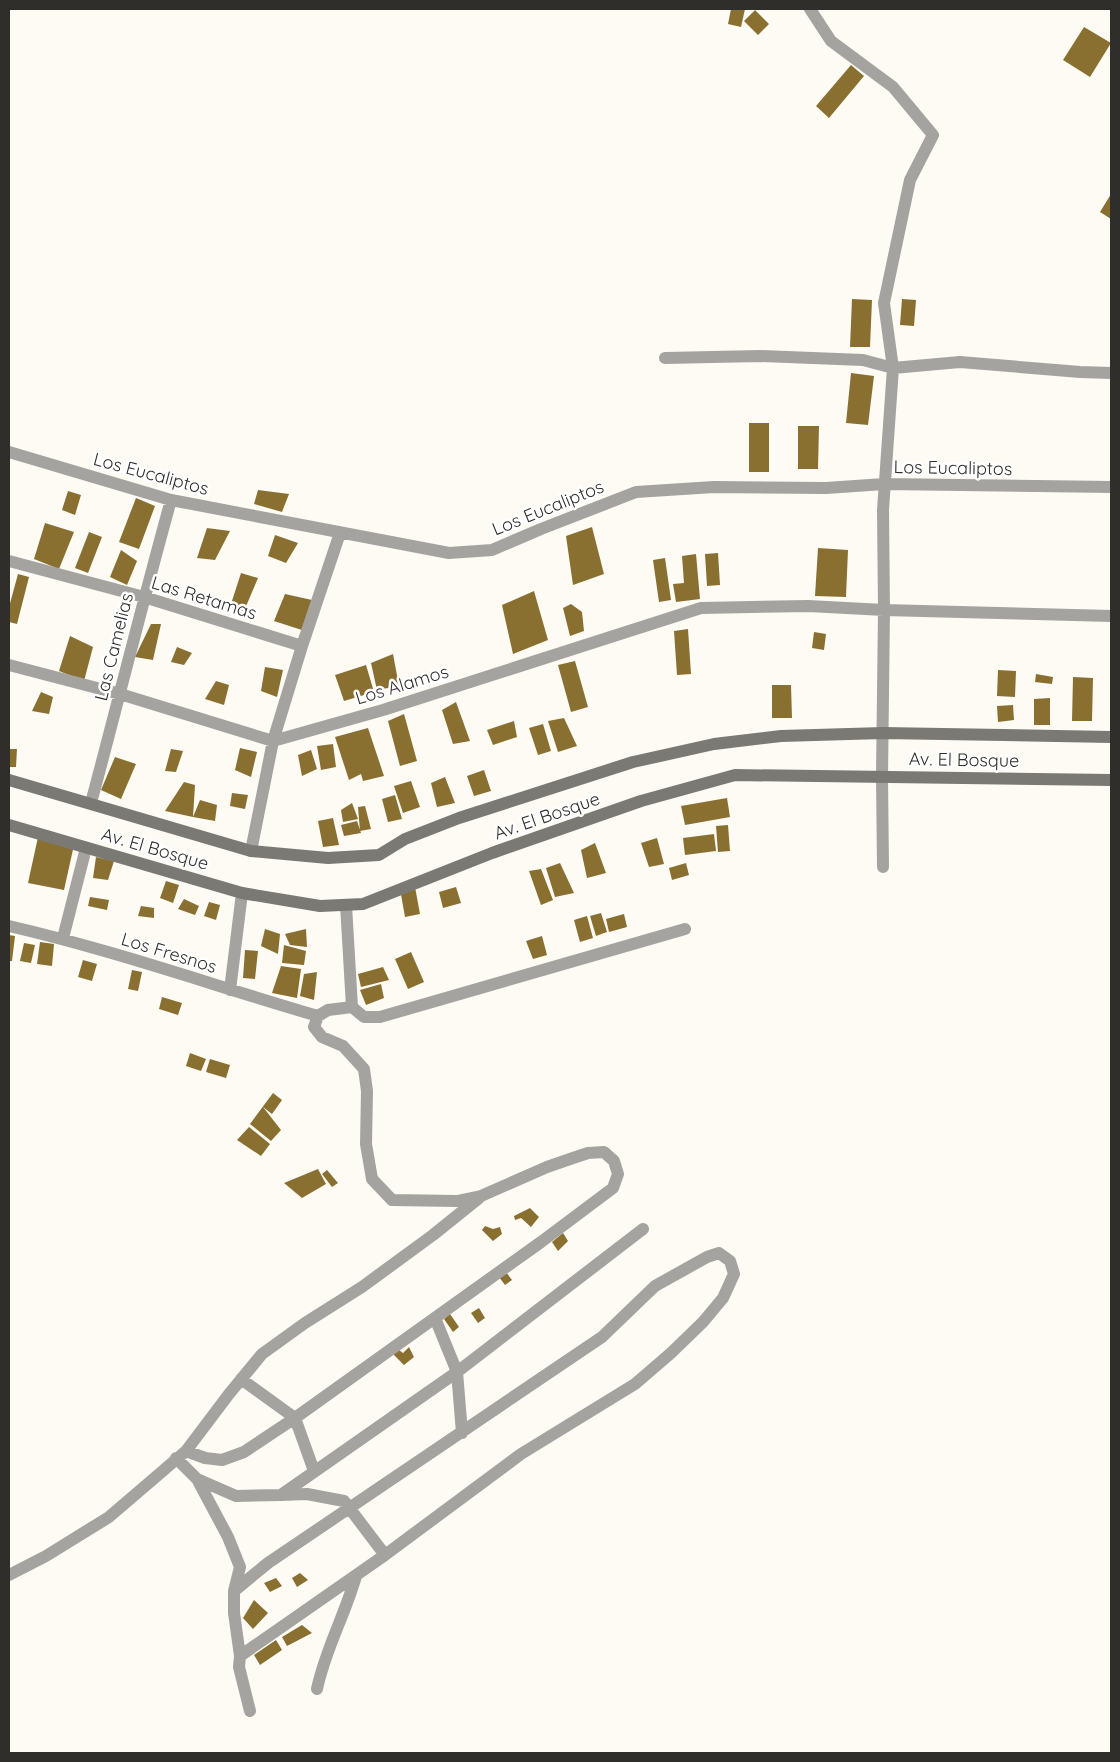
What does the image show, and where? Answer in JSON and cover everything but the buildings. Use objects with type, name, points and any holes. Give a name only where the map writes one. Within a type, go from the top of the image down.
[{"type":"street","points":[[810,9],[831,41],[893,87],[933,134],[910,180],[884,303],[893,368],[884,484],[883,867]]},
{"type":"street","points":[[665,358],[760,356],[863,360],[893,368],[960,362],[1111,373]]},
{"type":"street","name":"Los Eucaliptos","points":[[9,452],[171,500],[449,553],[492,550],[636,492],[714,487],[826,488],[884,484],[1111,487]]},
{"type":"street","name":"Las Camelias","points":[[91,803],[171,500]]},
{"type":"street","points":[[251,851],[273,741],[340,532]]},
{"type":"street","name":"Las Retamas","points":[[9,561],[144,597],[302,646]]},
{"type":"street","name":"Los Alamos","points":[[273,741],[383,710],[701,608],[808,606],[1111,616]]},
{"type":"street","points":[[9,665],[120,694],[273,741]]},
{"type":"street","name":"Av. El Bosque","points":[[9,780],[251,851],[328,858],[379,855],[405,839],[450,822],[632,762],[724,742],[781,736],[883,733],[1111,737]]},
{"type":"street","name":"Av. El Bosque","points":[[9,825],[242,893],[320,906],[346,905],[362,904],[492,853],[641,802],[736,775],[1111,780]]},
{"type":"street","points":[[63,938],[86,848]]},
{"type":"street","points":[[230,990],[242,893]]},
{"type":"street","points":[[346,905],[352,1007]]},
{"type":"street","name":"Los Fresnos","points":[[9,926],[63,938],[318,1016]]},
{"type":"street","points":[[181,1455],[222,1460],[244,1452],[295,1418],[541,1242],[613,1188],[618,1174],[614,1161],[604,1152],[588,1153],[548,1167],[481,1196],[457,1201],[392,1200],[372,1179],[366,1144],[367,1091],[364,1069],[343,1046],[322,1037],[314,1027],[318,1016],[328,1010],[352,1007],[364,1016],[380,1017],[685,929]]},
{"type":"street","points":[[9,1575],[62,1546],[109,1516],[181,1455],[262,1354],[305,1323],[370,1281],[433,1235],[481,1196]]},
{"type":"street","points":[[281,1495],[457,1372],[643,1229]]},
{"type":"street","points":[[234,1591],[268,1563],[602,1337],[655,1286],[707,1257],[719,1253],[730,1261],[734,1274],[723,1298],[703,1322],[635,1384],[521,1454],[385,1556],[240,1656]]},
{"type":"street","points":[[434,1318],[457,1372],[462,1433]]},
{"type":"street","points":[[241,1379],[295,1418],[314,1472]]},
{"type":"street","points":[[181,1455],[197,1479],[228,1537],[240,1567],[234,1591],[234,1613],[240,1656],[239,1666],[250,1711]]},
{"type":"street","points":[[197,1479],[236,1496],[307,1494],[344,1501],[385,1556]]},
{"type":"street","points":[[317,1689],[321,1669],[356,1576]]}]
